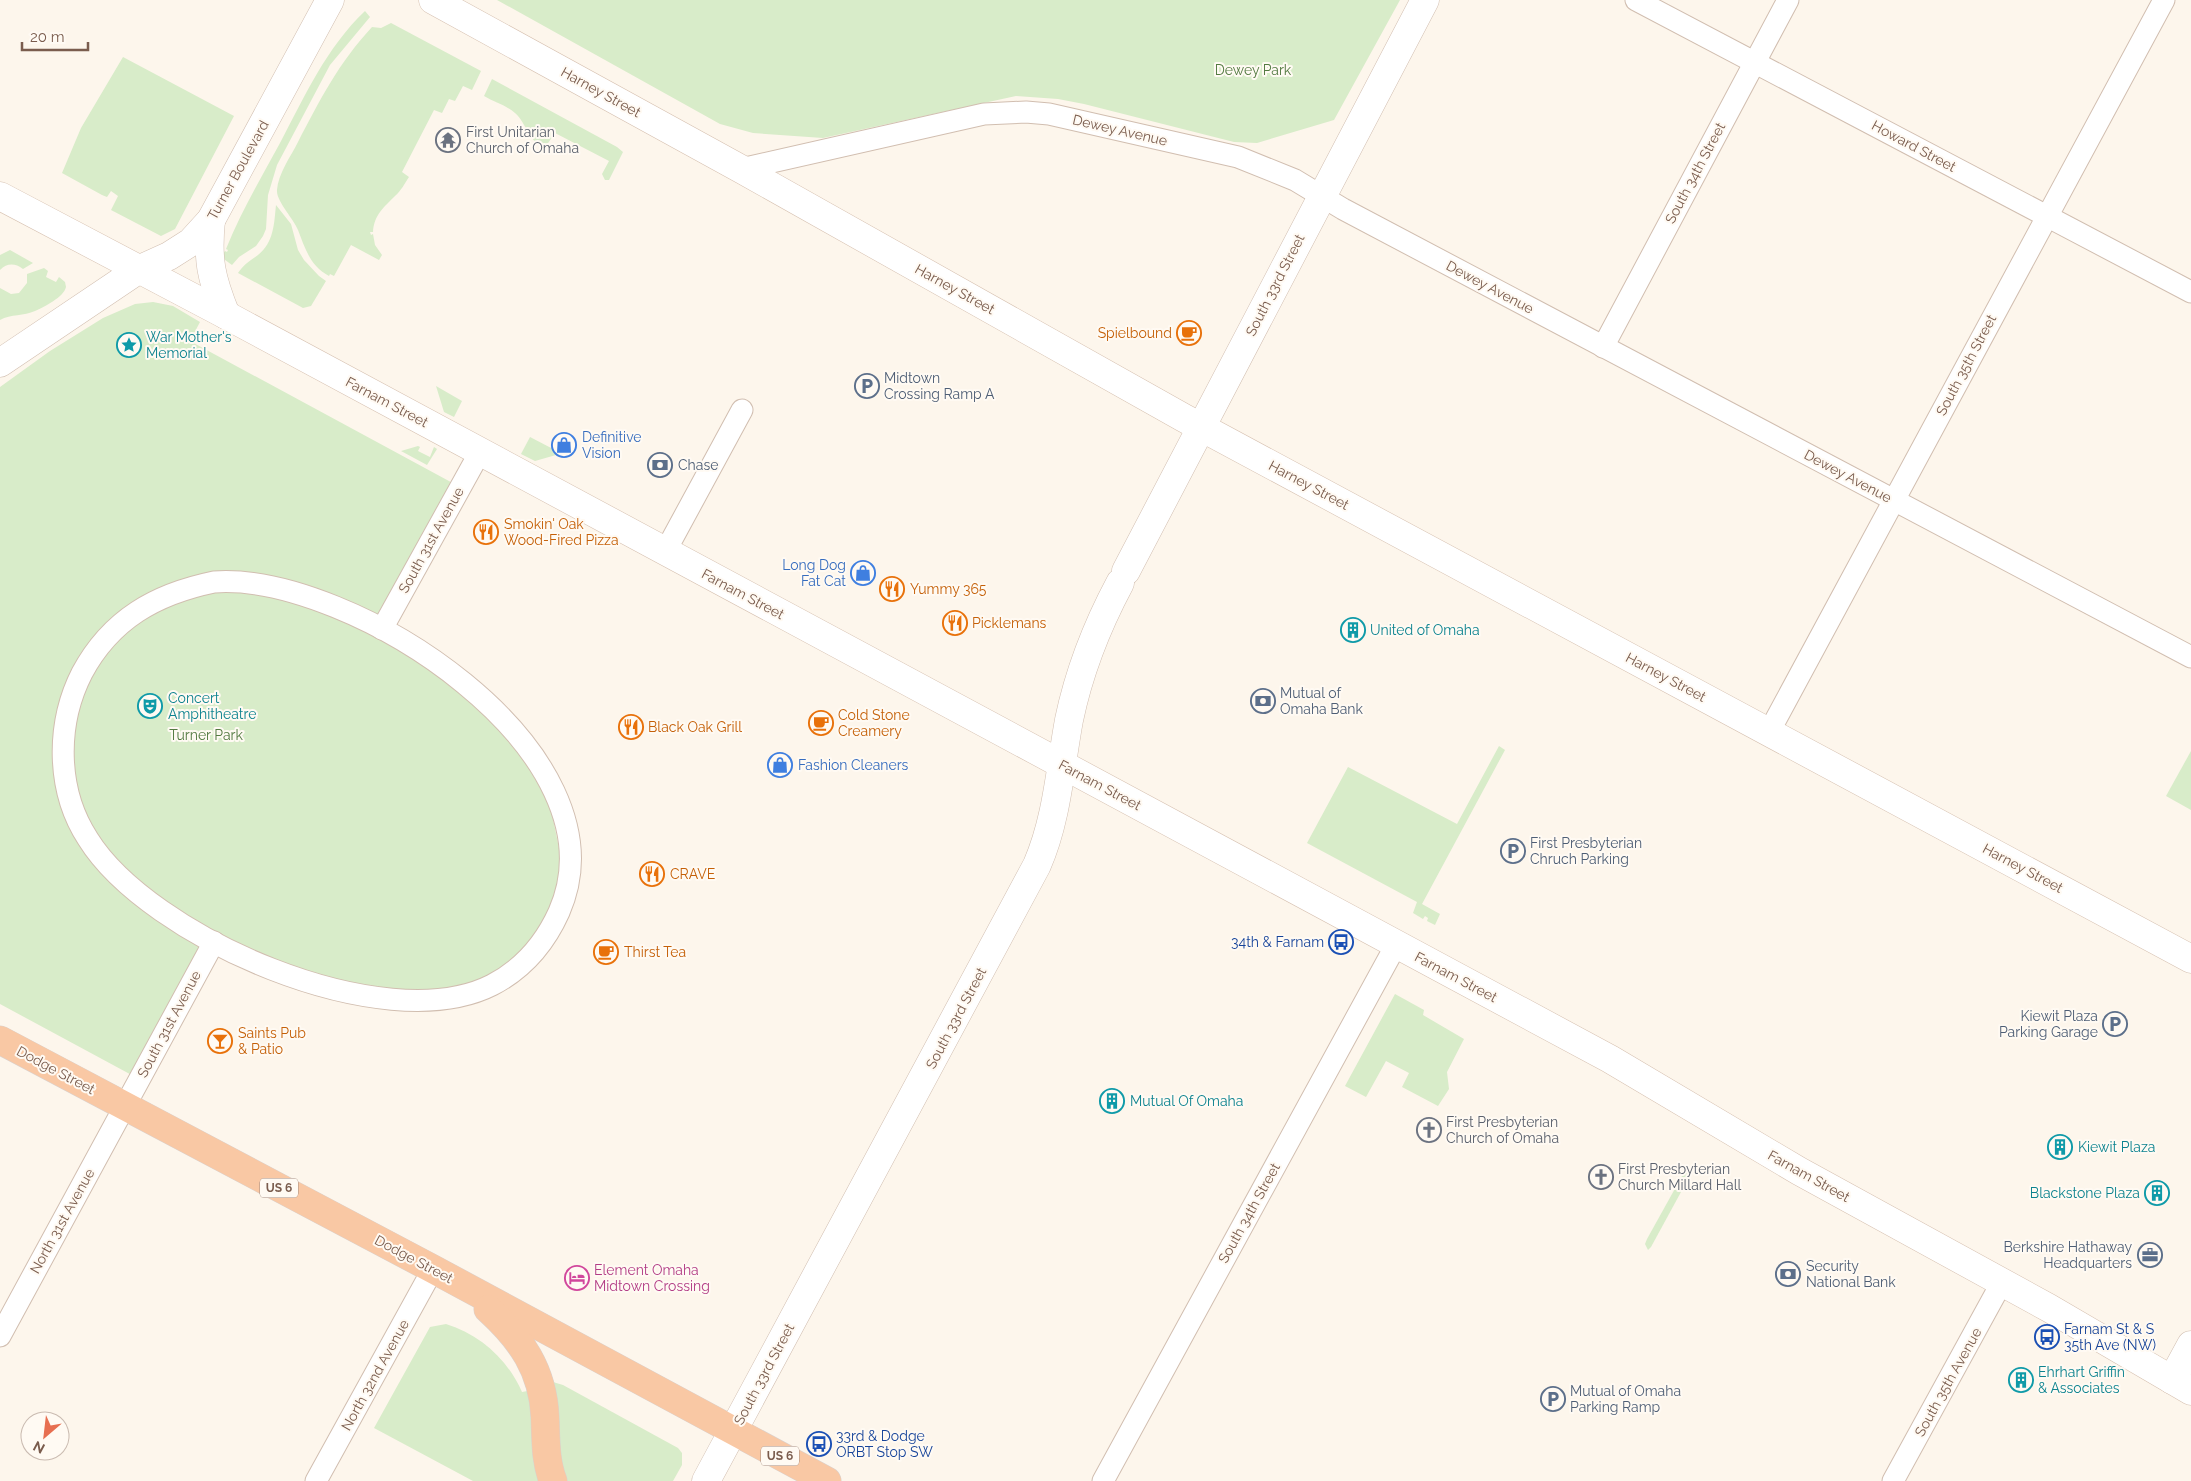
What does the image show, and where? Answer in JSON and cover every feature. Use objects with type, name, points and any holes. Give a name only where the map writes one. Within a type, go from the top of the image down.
[{"type":"highway","name":"Dodge Street","points":[[0,1040],[433,1268],[827,1481]]},
{"type":"highway","points":[[459,1283],[518,1339],[535,1368],[543,1392],[546,1458],[554,1481]]},
{"type":"main road","name":"Turner Boulevard","points":[[0,363],[138,270],[169,256],[191,242],[211,220],[330,0]]},
{"type":"main road","name":"Harney Street","points":[[433,0],[741,169],[1202,427],[2191,959]]},
{"type":"main road","name":"South 33rd Street","points":[[706,1481],[1028,884],[1047,840],[1063,766],[1069,720],[1078,684],[1094,637],[1123,577],[1425,0]]},
{"type":"main road","name":"Farnam Street","points":[[0,196],[226,315],[1610,1059],[1800,1171],[2002,1282],[2181,1385]]},
{"type":"main road","points":[[211,220],[208,249],[211,272],[226,315]]},
{"type":"main road","points":[[2181,1385],[2191,1344]]},
{"type":"street","name":"Howard Street","points":[[1636,0],[2191,292]]},
{"type":"street","name":"South 34th Street","points":[[1603,347],[1788,0]]},
{"type":"street","name":"South 35th Street","points":[[1769,732],[2164,0]]},
{"type":"street","name":"Dewey Avenue","points":[[741,169],[984,114],[1026,112],[1049,114],[1238,157],[1295,180],[1321,196],[1603,347],[1893,500],[2189,652]]},
{"type":"street","points":[[665,552],[738,417]]},
{"type":"street","name":"South 31st Avenue","points":[[382,629],[480,452]]},
{"type":"street","points":[[214,582],[249,582],[290,591],[339,608],[382,629],[430,659],[467,687],[518,736],[550,780],[564,815],[570,846],[570,870],[567,887],[554,923],[547,936],[527,960],[503,979],[476,992],[424,1001],[396,999],[316,983],[252,961],[214,942],[162,910],[120,877],[96,851],[76,816],[64,769],[64,738],[71,699],[86,666],[112,632],[144,607],[172,593],[214,582]]},
{"type":"street","name":"South 31st Avenue","points":[[125,1106],[214,942]]},
{"type":"street","name":"South 34th Street","points":[[1103,1481],[1396,945]]},
{"type":"street","name":"North 31st Avenue","points":[[0,1336],[125,1106]]},
{"type":"street","name":"North 32nd Avenue","points":[[316,1481],[433,1268]]},
{"type":"street","name":"South 35th Avenue","points":[[1893,1481],[2002,1282]]},
{"type":"green space","name":"Dewey Park","points":[[497,0],[1400,0],[1334,120],[1257,143],[1234,142],[1084,104],[1058,99],[1016,96],[823,138],[753,133],[720,124]]},
{"type":"green space","points":[[365,11],[370,17],[330,65],[277,165],[268,195],[266,229],[263,236],[256,246],[239,257],[232,265],[221,257],[228,250],[226,249],[232,235],[252,195],[317,73],[351,25]]},
{"type":"green space","points":[[391,23],[481,71],[472,90],[463,86],[455,101],[449,99],[442,113],[434,110],[402,172],[409,177],[399,192],[380,212],[375,221],[373,232],[370,232],[371,235],[373,234],[375,245],[382,255],[379,260],[351,245],[334,276],[330,274],[329,276],[317,267],[309,256],[296,226],[279,199],[277,194],[278,184],[285,165],[323,96],[349,54],[372,27],[381,28]]},
{"type":"green space","points":[[123,57],[234,116],[175,229],[161,236],[111,210],[118,196],[111,191],[107,197],[62,173],[81,128]]},
{"type":"green space","points":[[492,79],[623,152],[609,180],[605,180],[602,174],[609,161],[555,133],[546,146],[536,142],[515,113],[484,96]]},
{"type":"green space","points":[[276,205],[291,224],[298,250],[304,260],[326,281],[311,306],[303,308],[238,273],[267,244],[275,219]]},
{"type":"green space","points":[[10,250],[33,263],[23,269],[11,265],[5,266],[0,270],[0,255]]},
{"type":"green space","points":[[44,268],[48,271],[46,277],[56,282],[59,277],[65,282],[66,287],[62,294],[35,311],[0,320],[0,288],[11,294],[19,293],[27,283],[27,274]]},
{"type":"green space","name":"Turner Park","points":[[153,302],[173,306],[200,322],[190,341],[460,487],[382,629],[409,644],[543,770],[567,887],[503,979],[396,999],[214,942],[139,1079],[0,1004],[0,387],[50,351],[103,318],[135,304]]},
{"type":"green space","points":[[436,386],[462,401],[454,417],[444,412]]},
{"type":"green space","points":[[530,437],[555,450],[556,455],[535,461],[521,454]]},
{"type":"green space","points":[[420,447],[418,451],[430,457],[434,447],[437,449],[427,465],[401,451]]},
{"type":"green space","points":[[1499,746],[1505,750],[1422,904],[1440,914],[1435,925],[1427,921],[1428,918],[1425,916],[1423,919],[1413,913],[1417,902],[1307,843],[1348,767],[1457,824]]},
{"type":"green space","points":[[2191,751],[2191,810],[2166,796]]},
{"type":"green space","points":[[1395,994],[1424,1010],[1423,1015],[1464,1039],[1447,1072],[1449,1089],[1438,1106],[1402,1087],[1409,1073],[1386,1061],[1366,1097],[1345,1086]]},
{"type":"green space","points":[[1687,1167],[1693,1170],[1648,1250],[1645,1244],[1647,1239]]},
{"type":"green space","points":[[446,1324],[471,1335],[492,1350],[509,1369],[522,1392],[533,1390],[542,1481],[473,1481],[374,1428],[430,1327]]},
{"type":"green space","points":[[553,1382],[563,1385],[678,1448],[682,1453],[682,1465],[673,1481],[560,1481]]},
{"type":"place","name":"First Unitarian Church of Omaha","points":[[448,140]]},
{"type":"place","name":"Spielbound","points":[[1189,333]]},
{"type":"place","name":"War Mother's Memorial","points":[[129,345]]},
{"type":"place","name":"Midtown Crossing Ramp A","points":[[867,386]]},
{"type":"place","name":"Definitive Vision","points":[[564,445]]},
{"type":"place","name":"Chase","points":[[660,465]]},
{"type":"place","name":"Smokin' Oak Wood-Fired Pizza","points":[[486,532]]},
{"type":"place","name":"Long Dog Fat Cat","points":[[863,573]]},
{"type":"place","name":"Yummy 365","points":[[892,589]]},
{"type":"place","name":"Picklemans","points":[[955,623]]},
{"type":"place","name":"United of Omaha","points":[[1353,630]]},
{"type":"place","name":"Mutual of Omaha Bank","points":[[1263,701]]},
{"type":"place","name":"Concert Amphitheatre","points":[[150,706]]},
{"type":"place","name":"Cold Stone Creamery","points":[[821,723]]},
{"type":"place","name":"Black Oak Grill","points":[[631,727]]},
{"type":"place","name":"Fashion Cleaners","points":[[780,765]]},
{"type":"place","name":"First Presbyterian Chruch Parking","points":[[1513,851]]},
{"type":"place","name":"CRAVE","points":[[652,874]]},
{"type":"place","name":"34th & Farnam","points":[[1341,942]]},
{"type":"place","name":"Thirst Tea","points":[[606,952]]},
{"type":"place","name":"Kiewit Plaza Parking Garage","points":[[2115,1024]]},
{"type":"place","name":"Saints Pub & Patio","points":[[220,1041]]},
{"type":"place","name":"Mutual Of Omaha","points":[[1112,1101]]},
{"type":"place","name":"First Presbyterian Church of Omaha","points":[[1429,1130]]},
{"type":"place","name":"Kiewit Plaza","points":[[2060,1147]]},
{"type":"place","name":"First Presbyterian Church Millard Hall","points":[[1601,1177]]},
{"type":"place","name":"Blackstone Plaza","points":[[2157,1193]]},
{"type":"place","name":"Berkshire Hathaway Headquarters","points":[[2150,1255]]},
{"type":"place","name":"Security National Bank","points":[[1788,1274]]},
{"type":"place","name":"Element Omaha Midtown Crossing","points":[[577,1278]]},
{"type":"place","name":"Farnam St & S 35th Ave (NW)","points":[[2047,1337]]},
{"type":"place","name":"Ehrhart Griffin & Associates","points":[[2021,1380]]},
{"type":"place","name":"Mutual of Omaha Parking Ramp","points":[[1553,1399]]},
{"type":"place","name":"33rd & Dodge ORBT Stop SW","points":[[819,1444]]}]
